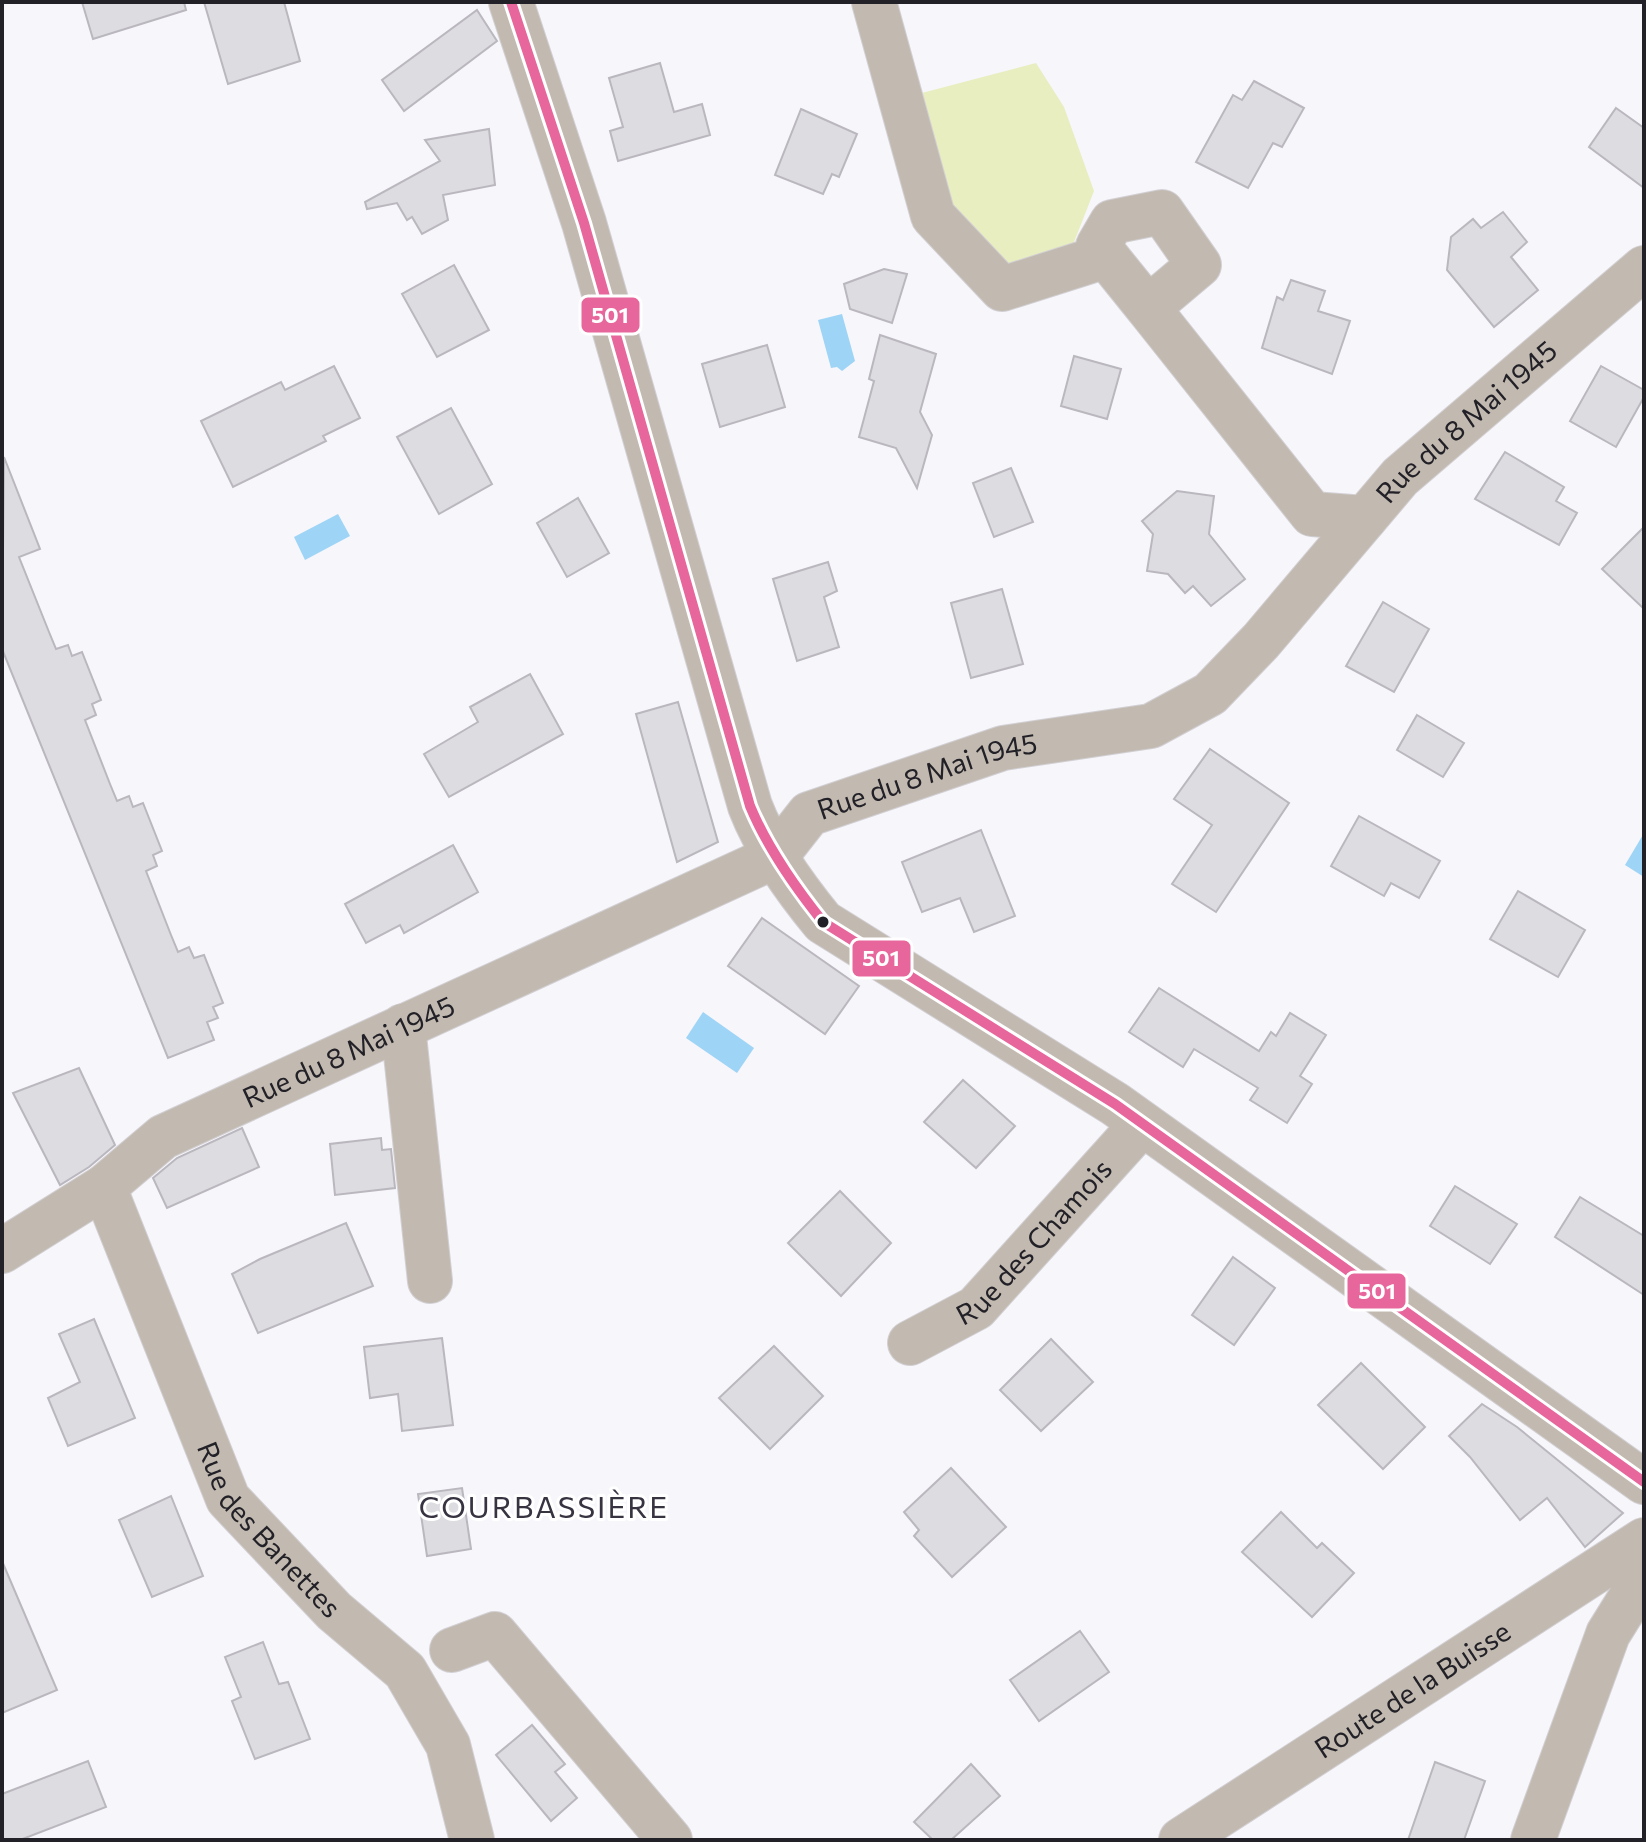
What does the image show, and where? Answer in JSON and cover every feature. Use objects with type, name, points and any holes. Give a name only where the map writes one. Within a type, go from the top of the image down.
[{"type":"street","points":[[511,2],[584,223],[750,806],[776,856],[804,899],[823,922],[1115,1104],[1644,1482]]},
{"type":"street","points":[[874,2],[933,216],[1002,289],[1106,256]]},
{"type":"street","points":[[1148,308],[1199,265],[1162,212],[1112,222],[1098,246],[1312,514],[1314,578]]},
{"type":"street","name":"Rue du 8 Mai 1945","points":[[2,1251],[104,1187],[163,1137],[776,856],[809,814],[1003,748],[1151,726],[1210,694],[1261,641],[1400,477],[1644,268]]},
{"type":"street","points":[[1312,514],[1365,518]]},
{"type":"street","points":[[403,1026],[430,1281]]},
{"type":"street","name":"Rue des Chamois","points":[[910,1343],[976,1308],[1142,1124]]},
{"type":"street","name":"Rue des Banettes","points":[[104,1187],[228,1499],[334,1611],[405,1671],[448,1745],[472,1840]]},
{"type":"street","name":"Route de la Buisse","points":[[1181,1840],[1644,1540]]},
{"type":"street","points":[[1533,1840],[1608,1634],[1644,1576]]},
{"type":"street","points":[[452,1650],[495,1634],[670,1840]]},
{"type":"green space","points":[[1036,63],[1064,107],[1094,191],[1069,255],[1011,269],[945,198],[918,94]]},
{"type":"water","points":[[842,314],[855,361],[842,371],[837,367],[831,368],[818,320]]},
{"type":"water","points":[[338,514],[350,536],[305,560],[294,537]]},
{"type":"water","points":[[1644,833],[1644,877],[1625,865]]},
{"type":"water","points":[[703,1012],[754,1048],[737,1073],[686,1038]]},
{"type":"building","points":[[82,2],[184,2],[186,10],[93,39]]},
{"type":"building","points":[[204,2],[284,2],[300,61],[228,84]]},
{"type":"building","points":[[477,10],[497,41],[404,111],[382,80]]},
{"type":"building","points":[[660,63],[674,112],[702,104],[710,135],[618,161],[610,131],[623,127],[609,78]]},
{"type":"building","points":[[1254,81],[1304,108],[1282,147],[1273,143],[1248,188],[1196,162],[1233,95],[1242,100]]},
{"type":"building","points":[[1616,108],[1644,128],[1644,188],[1589,147]]},
{"type":"building","points":[[801,109],[857,134],[839,177],[832,174],[823,194],[775,175]]},
{"type":"building","points":[[489,129],[495,185],[443,195],[448,220],[422,234],[412,217],[407,220],[397,203],[367,209],[365,202],[440,161],[425,140]]},
{"type":"building","points":[[1503,212],[1527,242],[1511,257],[1538,290],[1494,327],[1447,270],[1451,237],[1473,219],[1481,228]]},
{"type":"building","points":[[454,265],[489,330],[437,357],[402,294]]},
{"type":"building","points":[[884,269],[907,274],[892,323],[850,309],[844,284]]},
{"type":"building","points":[[1291,280],[1325,291],[1318,311],[1350,321],[1332,374],[1262,348],[1277,297],[1283,300]]},
{"type":"building","points":[[880,335],[936,354],[920,412],[932,435],[917,488],[896,448],[859,437],[874,381],[869,379]]},
{"type":"building","points":[[767,345],[785,407],[720,427],[702,364]]},
{"type":"building","points":[[1074,356],[1121,369],[1107,419],[1061,406]]},
{"type":"building","points":[[334,366],[360,418],[323,436],[326,441],[233,487],[201,421],[281,382],[285,390]]},
{"type":"building","points":[[1601,366],[1644,390],[1644,397],[1616,447],[1570,421]]},
{"type":"building","points":[[451,408],[492,484],[439,514],[397,437]]},
{"type":"building","points":[[1505,452],[1564,487],[1556,501],[1577,513],[1559,545],[1475,499]]},
{"type":"building","points":[[4,457],[40,549],[19,557],[49,632],[56,649],[68,645],[72,656],[82,652],[101,700],[92,704],[96,715],[85,720],[110,784],[117,801],[129,796],[133,807],[143,803],[162,851],[153,855],[157,866],[146,871],[171,935],[178,952],[189,947],[194,958],[204,955],[223,1003],[213,1007],[218,1018],[207,1022],[214,1040],[168,1058],[2,649]]},
{"type":"building","points":[[1011,468],[1033,522],[994,537],[973,483]]},
{"type":"building","points":[[1177,491],[1214,496],[1209,534],[1245,579],[1211,606],[1193,586],[1185,593],[1168,574],[1147,571],[1153,534],[1142,521]]},
{"type":"building","points":[[578,498],[609,553],[567,577],[537,523]]},
{"type":"building","points":[[1644,527],[1644,609],[1602,569]]},
{"type":"building","points":[[828,562],[837,591],[824,597],[839,647],[797,661],[773,579]]},
{"type":"building","points":[[1002,589],[1023,664],[971,678],[951,603]]},
{"type":"building","points":[[1383,602],[1429,629],[1394,692],[1346,666]]},
{"type":"building","points":[[530,674],[563,734],[449,797],[424,754],[478,722],[470,707]]},
{"type":"building","points":[[678,702],[718,842],[677,862],[636,714]]},
{"type":"building","points":[[1417,715],[1464,743],[1443,777],[1397,750]]},
{"type":"building","points":[[1210,749],[1289,803],[1216,912],[1172,884],[1212,825],[1174,799]]},
{"type":"building","points":[[1359,816],[1440,861],[1419,898],[1391,883],[1384,896],[1331,866]]},
{"type":"building","points":[[981,830],[1015,916],[974,932],[960,898],[922,912],[902,862]]},
{"type":"building","points":[[453,845],[478,892],[404,933],[400,925],[366,943],[345,904]]},
{"type":"building","points":[[1518,891],[1585,930],[1558,977],[1490,939]]},
{"type":"building","points":[[762,918],[859,986],[825,1034],[728,966]]},
{"type":"building","points":[[1159,988],[1259,1051],[1271,1032],[1276,1036],[1290,1013],[1326,1035],[1300,1076],[1312,1084],[1287,1123],[1250,1100],[1258,1088],[1194,1049],[1183,1067],[1129,1032]]},
{"type":"building","points":[[79,1068],[115,1145],[89,1167],[60,1185],[13,1093]]},
{"type":"building","points":[[963,1080],[1015,1126],[976,1168],[924,1122]]},
{"type":"building","points":[[242,1128],[259,1167],[167,1208],[153,1178],[177,1158]]},
{"type":"building","points":[[381,1138],[382,1150],[391,1149],[395,1188],[335,1195],[330,1144]]},
{"type":"building","points":[[1455,1186],[1517,1224],[1490,1264],[1430,1226]]},
{"type":"building","points":[[840,1191],[891,1243],[841,1296],[788,1243]]},
{"type":"building","points":[[1580,1197],[1644,1236],[1644,1295],[1555,1237]]},
{"type":"building","points":[[346,1223],[373,1286],[258,1333],[232,1274]]},
{"type":"building","points":[[1233,1257],[1275,1288],[1234,1345],[1192,1315]]},
{"type":"building","points":[[94,1319],[135,1418],[68,1446],[48,1398],[80,1382],[59,1334]]},
{"type":"building","points":[[442,1338],[453,1425],[402,1431],[398,1394],[370,1398],[364,1347]]},
{"type":"building","points":[[1051,1339],[1093,1382],[1041,1431],[1000,1390]]},
{"type":"building","points":[[774,1346],[823,1396],[770,1449],[719,1398]]},
{"type":"building","points":[[1361,1363],[1425,1427],[1383,1469],[1318,1405]]},
{"type":"building","points":[[1482,1404],[1517,1427],[1623,1513],[1585,1547],[1547,1498],[1520,1520],[1470,1457],[1449,1436]]},
{"type":"building","points":[[951,1468],[1006,1527],[952,1577],[914,1536],[919,1530],[904,1512]]},
{"type":"building","points":[[462,1488],[471,1549],[427,1556],[418,1494]]},
{"type":"building","points":[[171,1496],[203,1576],[152,1597],[119,1520]]},
{"type":"building","points":[[1281,1512],[1317,1548],[1322,1543],[1354,1573],[1312,1617],[1242,1552]]},
{"type":"building","points":[[2,1561],[57,1690],[2,1713]]},
{"type":"building","points":[[1080,1631],[1109,1672],[1039,1721],[1010,1680]]},
{"type":"building","points":[[263,1642],[279,1684],[288,1682],[310,1739],[255,1759],[232,1701],[241,1697],[225,1657]]},
{"type":"building","points":[[532,1725],[565,1764],[555,1772],[577,1798],[551,1821],[496,1755]]},
{"type":"building","points":[[88,1761],[106,1807],[20,1840],[2,1840],[2,1794]]},
{"type":"building","points":[[1435,1762],[1485,1781],[1464,1840],[1408,1840]]},
{"type":"building","points":[[971,1764],[1000,1796],[951,1840],[933,1840],[914,1822]]},
{"type":"transit line","name":"501","points":[[511,2],[584,223],[750,806],[773,852],[812,908],[823,922],[1115,1104],[1644,1482]]},
{"type":"district","name":"COURBASSIÈRE","points":[[544,1508]]}]
